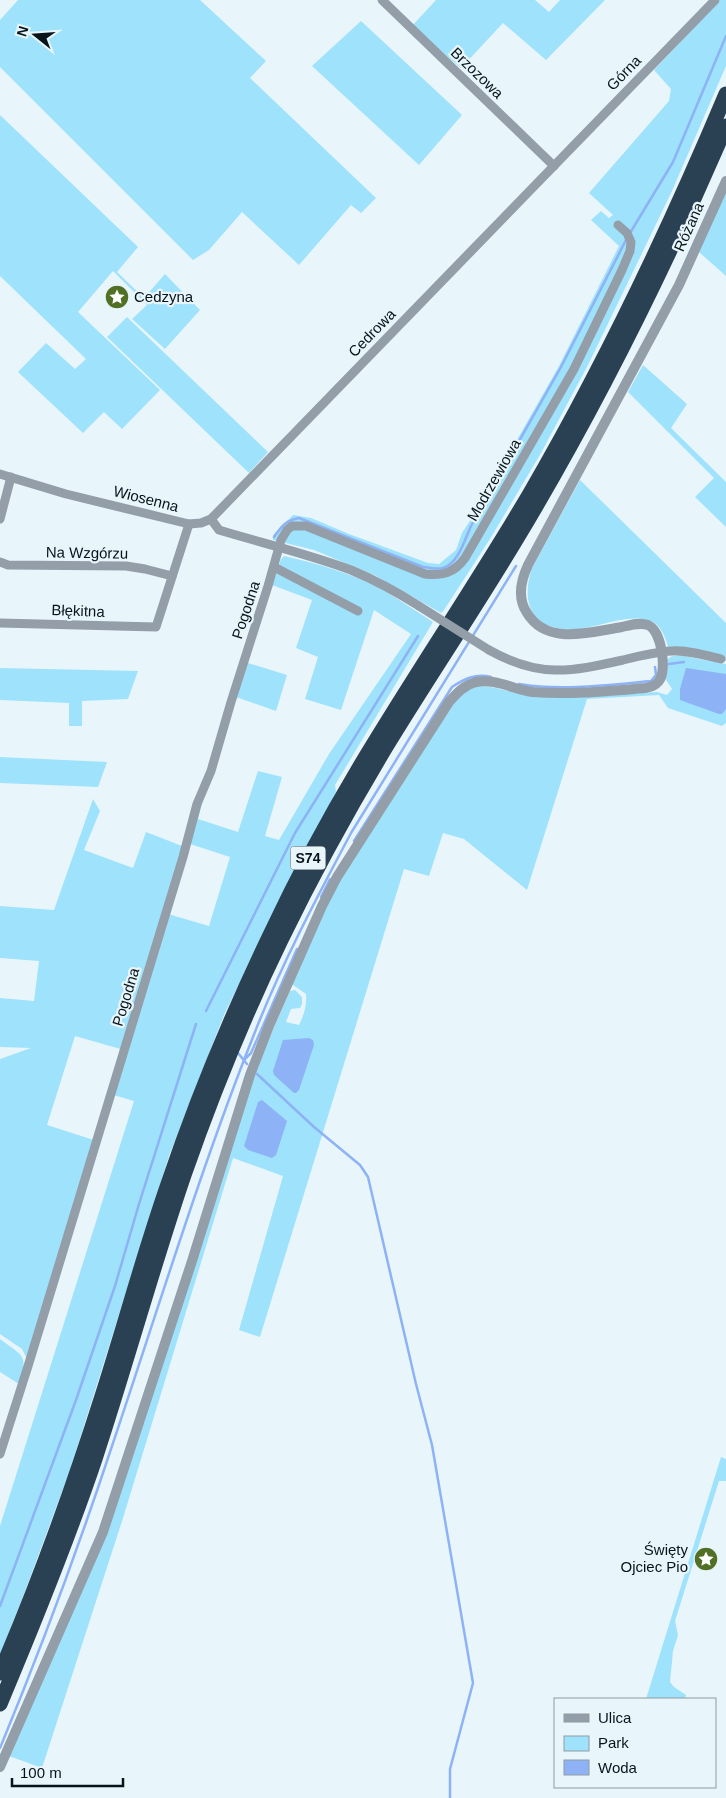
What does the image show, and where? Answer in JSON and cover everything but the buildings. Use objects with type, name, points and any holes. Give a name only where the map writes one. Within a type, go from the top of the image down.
[{"type":"highway","name":"S74","points":[[0,1673],[38,1579],[76,1475],[150,1238],[186,1132],[256,964],[298,878],[357,771],[504,537],[586,392],[630,307],[667,229],[726,94]]},
{"type":"highway","name":"S74","points":[[0,1704],[45,1596],[80,1502],[109,1416],[162,1241],[198,1136],[236,1039],[263,978],[309,883],[358,794],[516,541],[592,408],[678,235],[726,126]]},
{"type":"street","name":"Brzozowa","points":[[382,0],[554,166]]},
{"type":"street","name":"Górna","points":[[554,166],[715,0]]},
{"type":"street","name":"Cedrowa","points":[[211,519],[554,166]]},
{"type":"street","name":"Różana","points":[[0,1767],[103,1532],[192,1261],[250,1075],[269,1026],[322,906],[337,877],[449,702],[462,688],[474,682],[483,681],[525,691],[548,692],[646,688],[653,686],[660,680],[662,674],[661,652],[657,633],[651,626],[635,624],[573,634],[558,634],[546,631],[532,621],[527,614],[522,602],[522,582],[528,565],[679,286],[726,181]]},
{"type":"street","name":"Modrzewiowa","points":[[280,549],[281,540],[286,530],[297,525],[306,526],[425,574],[445,574],[457,567],[574,369],[630,251],[631,242],[618,225]]},
{"type":"street","name":"Wiosenna","points":[[0,474],[66,494],[189,524],[201,524],[211,519]]},
{"type":"street","points":[[0,519],[11,478]]},
{"type":"street","points":[[211,519],[219,530],[352,571],[384,585],[489,650],[519,664],[557,671],[584,669],[661,652],[688,652],[721,659]]},
{"type":"street","points":[[172,576],[189,524]]},
{"type":"street","name":"Pogodna","points":[[0,1454],[183,857],[197,804],[211,771],[280,549]]},
{"type":"street","name":"Na Wzgórzu","points":[[0,562],[8,565],[126,566],[172,576]]},
{"type":"street","points":[[274,568],[358,611]]},
{"type":"street","name":"Błękitna","points":[[0,623],[156,627],[172,576]]},
{"type":"green space","points":[[18,0],[200,0],[266,61],[250,78],[376,198],[361,213],[351,205],[299,265],[242,212],[209,250],[193,260],[0,67],[0,20]]},
{"type":"green space","points":[[436,0],[535,0],[549,12],[560,0],[605,0],[546,60],[503,23],[461,68],[411,27]]},
{"type":"green space","points":[[720,0],[726,0],[726,66],[672,191],[588,365],[541,453],[490,539],[444,610],[441,613],[376,576],[314,550],[273,540],[273,535],[293,515],[311,518],[428,563],[439,564],[456,550],[462,533],[480,505],[559,366],[619,246],[591,220],[601,211],[609,218],[613,215],[589,193],[669,101],[671,89],[654,70]]},
{"type":"green space","points":[[361,21],[462,115],[419,165],[312,66]]},
{"type":"green space","points":[[0,115],[138,247],[117,272],[144,298],[165,274],[200,310],[165,349],[132,319],[147,305],[113,271],[78,312],[160,390],[122,429],[104,412],[83,433],[18,372],[46,343],[75,369],[86,359],[0,276]]},
{"type":"green space","points":[[726,191],[726,276],[699,252]]},
{"type":"green space","points":[[127,317],[268,452],[249,473],[107,337]]},
{"type":"green space","points":[[643,365],[687,404],[671,428],[726,482],[726,527],[695,497],[714,478],[628,392]]},
{"type":"green space","points":[[580,480],[726,623],[726,661],[668,647],[659,627],[648,620],[637,618],[625,619],[577,629],[565,629],[547,625],[536,617],[531,609],[528,598],[531,570]]},
{"type":"green space","points":[[284,556],[322,566],[372,584],[433,622],[335,785],[336,792],[275,909],[224,1015],[169,1156],[70,1470],[0,1655],[0,1526],[134,1101],[110,1094],[168,914],[209,926],[230,857],[187,843],[124,1050],[75,1036],[47,1125],[97,1141],[29,1363],[22,1349],[0,1334],[0,1059],[31,1048],[0,1047],[0,998],[34,1001],[39,961],[0,958],[0,906],[54,910],[93,799],[100,811],[84,850],[133,868],[146,832],[182,846],[205,793],[198,819],[238,832],[258,771],[282,777],[265,836],[279,840],[329,754],[411,634],[374,610],[341,710],[305,699],[318,657],[296,648],[312,600],[272,585],[281,559]]},
{"type":"green space","points":[[673,656],[684,656],[726,664],[726,723],[722,726],[668,708],[659,695],[587,699],[527,890],[464,839],[443,833],[429,876],[404,869],[260,1337],[239,1330],[283,1176],[233,1158],[123,1518],[42,1768],[9,1756],[66,1626],[259,1061],[290,991],[295,990],[302,997],[302,1004],[300,1008],[291,1009],[286,1022],[299,1025],[302,1017],[306,1006],[306,994],[293,985],[293,981],[332,893],[449,710],[466,691],[482,686],[516,693],[551,696],[657,692],[667,695],[672,689],[665,678],[664,668],[666,661]]},
{"type":"green space","points":[[245,662],[287,675],[276,711],[236,697]]},
{"type":"green space","points":[[0,668],[138,671],[128,699],[82,701],[82,726],[69,726],[69,703],[0,700]]},
{"type":"green space","points":[[0,757],[107,762],[98,787],[0,783]]},
{"type":"green space","points":[[0,1339],[22,1357],[23,1367],[19,1384],[0,1372]]},
{"type":"green space","points":[[721,1457],[726,1459],[726,1481],[719,1481],[675,1621],[678,1635],[673,1651],[670,1682],[686,1695],[685,1698],[646,1698]]},
{"type":"water","points":[[686,668],[726,674],[726,709],[722,714],[680,700],[680,689]]},
{"type":"water","points":[[309,1038],[313,1040],[314,1045],[299,1090],[294,1093],[274,1075],[273,1071],[283,1040]]},
{"type":"water","points":[[262,1100],[287,1121],[276,1155],[272,1158],[248,1150],[244,1146],[258,1102]]},
{"type":"waterway","points":[[630,233],[673,162],[726,36]]},
{"type":"waterway","points":[[274,537],[284,524],[299,518],[423,567],[438,569],[448,566],[453,562],[471,526],[561,367],[627,238]]},
{"type":"waterway","points":[[0,1748],[71,1564],[214,1140],[275,985],[351,833],[516,566]]},
{"type":"waterway","points":[[206,1011],[295,833],[418,636]]},
{"type":"waterway","points":[[669,664],[684,662]]},
{"type":"waterway","points":[[519,684],[568,687],[651,681],[656,675],[655,667]]},
{"type":"waterway","points":[[354,841],[452,687],[470,678],[480,676],[491,677]]},
{"type":"waterway","points":[[321,897],[330,879]]},
{"type":"waterway","points":[[245,1059],[251,1053],[297,949]]},
{"type":"waterway","points":[[0,1606],[76,1400],[115,1286],[196,1024]]},
{"type":"waterway","points":[[238,1053],[247,1064]]},
{"type":"waterway","points":[[257,1074],[314,1127],[360,1165],[368,1177],[432,1445],[473,1683],[450,1769],[450,1798]]},
{"type":"place","name":"Cedzyna","points":[[117,297]]},
{"type":"place","name":"Święty Ojciec Pio","points":[[706,1559]]}]
